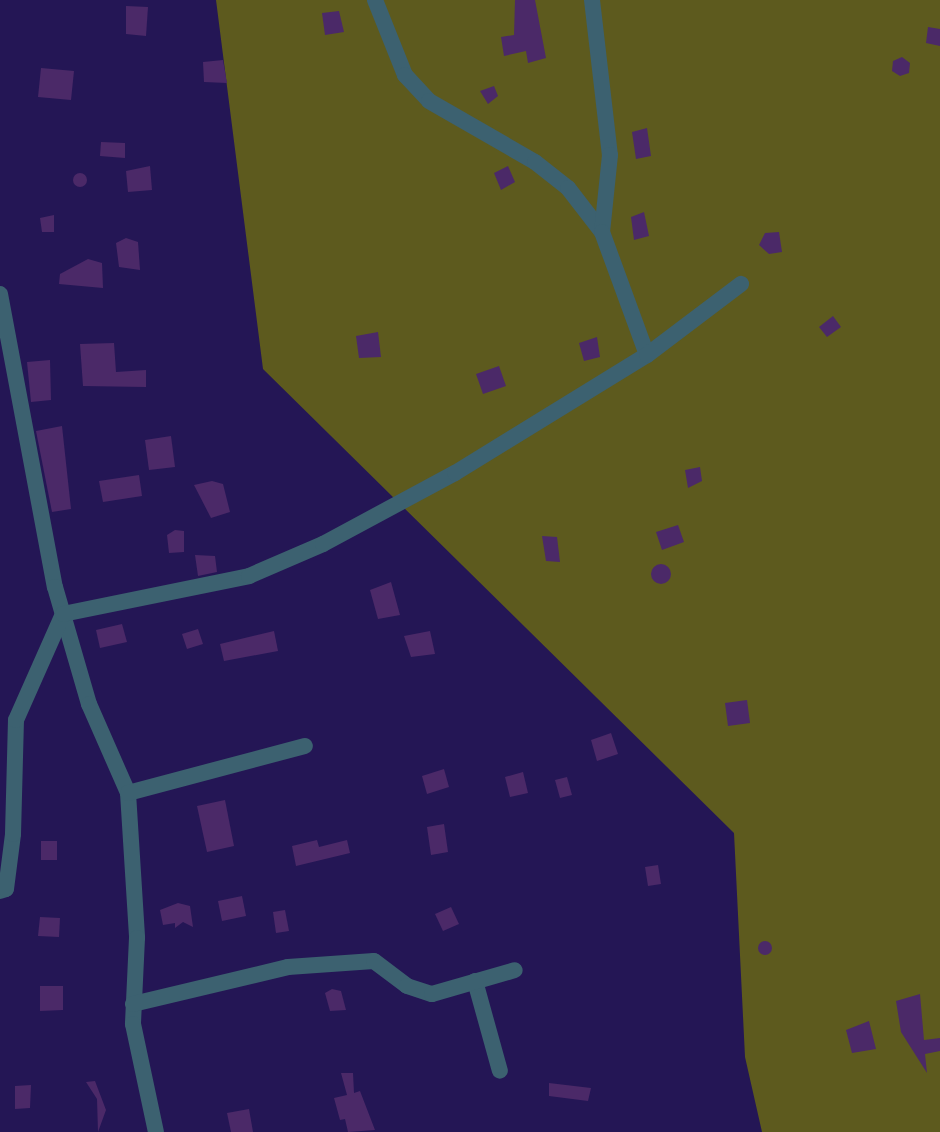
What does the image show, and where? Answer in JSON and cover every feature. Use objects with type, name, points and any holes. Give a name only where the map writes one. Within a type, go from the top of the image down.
[{"type":"street","points":[[375,0],[405,75],[429,100],[535,162],[568,188],[603,232],[647,355]]},
{"type":"street","points":[[592,0],[610,155],[603,232]]},
{"type":"street","points":[[63,614],[249,576],[323,544],[455,473],[647,355],[741,284]]},
{"type":"street","points":[[0,294],[63,614],[89,704],[128,793],[137,938],[133,1004],[156,1132]]},
{"type":"street","points":[[0,891],[6,889],[13,834],[16,720],[63,614]]},
{"type":"street","points":[[128,793],[305,746]]},
{"type":"street","points":[[133,1004],[288,966],[374,961],[407,986],[432,994],[515,970]]},
{"type":"street","points":[[475,981],[500,1071]]},
{"type":"shaded area","points":[[216,0],[940,0],[940,1132],[762,1132],[745,1057],[734,833],[263,369]]},
{"type":"building","points":[[515,0],[535,0],[546,58],[528,63],[526,51],[504,56],[501,37],[514,35]]},
{"type":"building","points":[[126,6],[148,7],[146,36],[126,34]]},
{"type":"building","points":[[339,11],[344,32],[325,35],[322,13]]},
{"type":"building","points":[[928,27],[940,29],[940,46],[926,43]]},
{"type":"building","points":[[902,57],[910,63],[909,73],[900,76],[892,71],[893,61]]},
{"type":"building","points":[[223,60],[227,83],[204,82],[203,62]]},
{"type":"building","points":[[41,68],[74,71],[71,100],[38,97]]},
{"type":"building","points":[[494,86],[498,96],[488,104],[480,91]]},
{"type":"building","points":[[647,128],[651,156],[636,159],[632,132]]},
{"type":"building","points":[[101,142],[125,143],[125,158],[100,156]]},
{"type":"building","points":[[150,166],[152,190],[128,192],[126,171]]},
{"type":"building","points":[[508,166],[515,182],[501,190],[494,173]]},
{"type":"building","points":[[77,173],[83,173],[87,180],[83,187],[77,187],[73,183],[73,177]]},
{"type":"building","points":[[644,212],[649,236],[634,240],[631,217]]},
{"type":"building","points":[[54,215],[54,232],[42,232],[40,218]]},
{"type":"building","points":[[779,232],[782,252],[769,254],[759,245],[765,233]]},
{"type":"building","points":[[126,238],[138,242],[140,270],[119,267],[116,243]]},
{"type":"building","points":[[88,259],[102,263],[103,288],[59,284],[60,274]]},
{"type":"building","points":[[833,316],[841,327],[827,337],[819,327]]},
{"type":"building","points":[[378,332],[381,357],[359,358],[356,336]]},
{"type":"building","points":[[597,337],[600,357],[584,361],[579,343]]},
{"type":"building","points":[[114,343],[116,372],[146,370],[146,387],[83,386],[80,344]]},
{"type":"building","points":[[50,360],[51,400],[31,402],[27,362]]},
{"type":"building","points":[[499,366],[506,386],[483,394],[476,374]]},
{"type":"building","points":[[62,426],[71,509],[52,512],[36,431]]},
{"type":"building","points":[[171,436],[175,467],[149,470],[145,440]]},
{"type":"building","points":[[700,467],[702,481],[688,488],[685,470]]},
{"type":"building","points":[[139,475],[142,496],[103,502],[99,481]]},
{"type":"building","points":[[212,481],[223,484],[230,512],[211,518],[194,485]]},
{"type":"building","points":[[678,525],[684,542],[662,550],[656,532]]},
{"type":"building","points":[[175,530],[184,531],[184,552],[169,553],[167,535]]},
{"type":"building","points":[[542,536],[557,537],[560,562],[546,561]]},
{"type":"building","points":[[195,555],[215,556],[217,572],[198,576]]},
{"type":"building","points":[[661,564],[668,567],[671,574],[668,581],[661,584],[654,581],[651,574],[654,567]]},
{"type":"building","points":[[391,582],[400,615],[378,619],[370,590]]},
{"type":"building","points":[[122,624],[127,642],[100,648],[96,630]]},
{"type":"building","points":[[198,629],[203,644],[187,649],[182,634]]},
{"type":"building","points":[[274,631],[278,651],[224,661],[220,644]]},
{"type":"building","points":[[430,631],[435,654],[411,657],[404,636]]},
{"type":"building","points":[[747,700],[750,723],[728,726],[725,703]]},
{"type":"building","points":[[611,733],[618,754],[597,761],[591,740]]},
{"type":"building","points":[[444,769],[449,787],[427,794],[422,776]]},
{"type":"building","points":[[523,772],[528,793],[510,797],[505,777]]},
{"type":"building","points":[[567,777],[572,795],[560,798],[555,780]]},
{"type":"building","points":[[225,800],[234,846],[207,852],[197,806]]},
{"type":"building","points":[[444,824],[448,852],[431,855],[427,827]]},
{"type":"building","points":[[317,840],[319,847],[347,840],[350,853],[296,866],[292,846]]},
{"type":"building","points":[[41,841],[57,841],[57,860],[41,860]]},
{"type":"building","points":[[658,865],[661,884],[648,886],[645,867]]},
{"type":"building","points":[[242,896],[246,916],[222,921],[218,901]]},
{"type":"building","points":[[178,903],[190,906],[193,927],[183,922],[175,928],[175,923],[163,925],[160,910]]},
{"type":"building","points":[[451,907],[459,924],[443,931],[435,914]]},
{"type":"building","points":[[285,910],[289,931],[276,933],[273,912]]},
{"type":"building","points":[[40,917],[60,918],[59,937],[38,936]]},
{"type":"building","points":[[765,941],[770,943],[772,948],[770,953],[765,955],[760,953],[758,948],[760,943]]},
{"type":"building","points":[[40,986],[63,986],[63,1010],[40,1011]]},
{"type":"building","points":[[332,989],[341,991],[346,1010],[330,1011],[325,993]]},
{"type":"building","points":[[920,994],[924,1040],[940,1038],[940,1051],[925,1054],[927,1073],[901,1032],[896,1001]]},
{"type":"building","points":[[869,1021],[876,1049],[852,1053],[846,1030]]},
{"type":"building","points":[[341,1073],[353,1073],[354,1093],[360,1091],[375,1130],[348,1132],[345,1119],[340,1120],[334,1098],[347,1095]]},
{"type":"building","points":[[95,1081],[106,1110],[98,1132],[97,1099],[86,1082]]},
{"type":"building","points":[[549,1083],[591,1088],[588,1101],[549,1096]]},
{"type":"building","points":[[31,1085],[30,1108],[15,1109],[15,1086]]},
{"type":"building","points":[[249,1109],[253,1132],[231,1132],[227,1113]]}]
